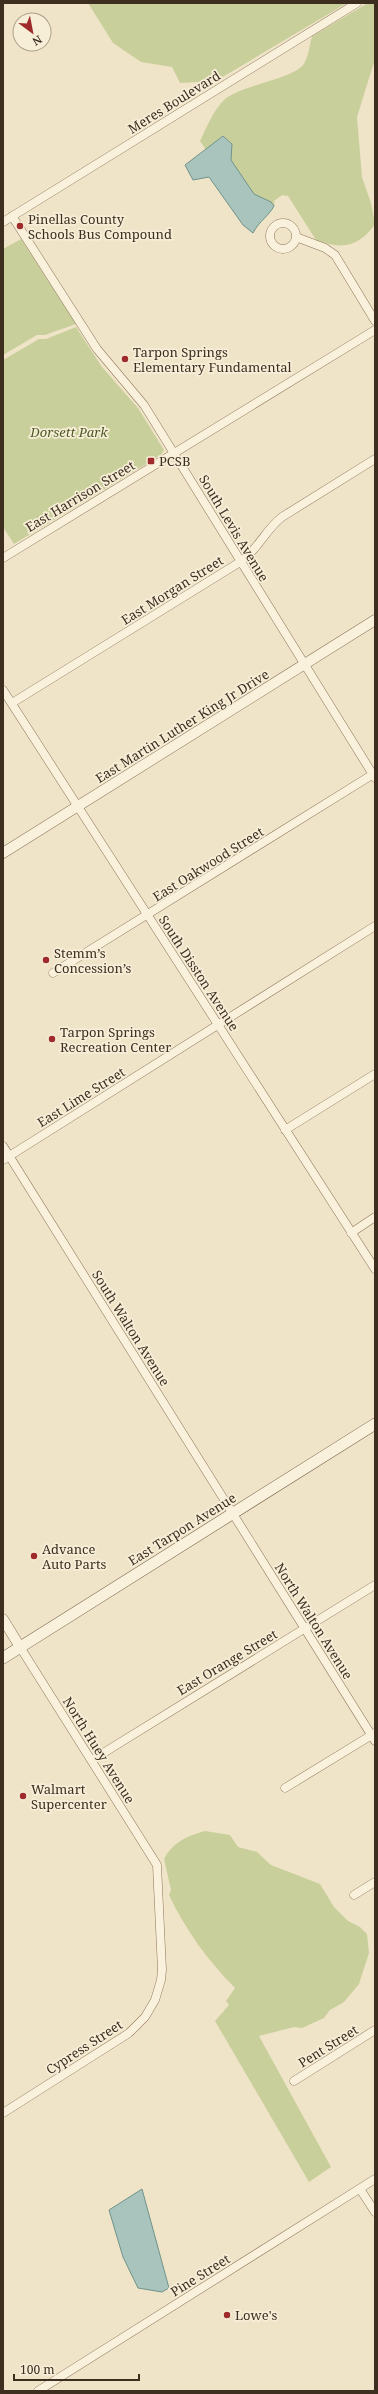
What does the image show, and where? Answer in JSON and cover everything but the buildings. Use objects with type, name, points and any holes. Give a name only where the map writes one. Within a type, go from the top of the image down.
[{"type":"main road","name":"East Tarpon Avenue","points":[[3,1658],[375,1424]]},
{"type":"street","name":"Meres Boulevard","points":[[3,222],[357,3]]},
{"type":"street","name":"South Levis Avenue","points":[[12,216],[97,350],[144,405],[304,665],[374,775]]},
{"type":"street","points":[[296,237],[325,248],[335,255],[375,321]]},
{"type":"street","name":"East Harrison Street","points":[[3,558],[375,330]]},
{"type":"street","name":"East Morgan Street","points":[[12,704],[240,562],[254,551],[280,518],[375,459]]},
{"type":"street","name":"East Martin Luther King Jr Drive","points":[[3,852],[78,807],[375,620]]},
{"type":"street","name":"South Disston Avenue","points":[[3,690],[375,1269]]},
{"type":"street","name":"East Oakwood Street","points":[[53,973],[148,916],[374,775]]},
{"type":"street","name":"East Lime Street","points":[[6,1158],[375,926]]},
{"type":"street","points":[[285,1130],[375,1074]]},
{"type":"street","name":"South Walton Avenue","points":[[3,1146],[6,1158],[232,1513]]},
{"type":"street","points":[[351,1232],[375,1218]]},
{"type":"street","name":"North Walton Avenue","points":[[232,1513],[374,1736]]},
{"type":"street","name":"East Orange Street","points":[[92,1760],[375,1585]]},
{"type":"street","points":[[3,1619],[20,1647]]},
{"type":"street","name":"North Huey Avenue","points":[[20,1647],[157,1865]]},
{"type":"street","points":[[285,1788],[374,1736]]},
{"type":"street","name":"Cypress Street","points":[[3,2113],[124,2037],[145,2017],[156,1996],[162,1970],[157,1865]]},
{"type":"street","points":[[354,1895],[375,1882]]},
{"type":"street","name":"Pent Street","points":[[294,2081],[375,2030]]},
{"type":"street","name":"Pine Street","points":[[38,2391],[375,2179]]},
{"type":"street","points":[[360,2189],[375,2212]]},
{"type":"green space","points":[[88,3],[347,3],[216,81],[180,83],[172,67],[141,62],[113,43]]},
{"type":"green space","points":[[368,3],[375,3],[375,59],[357,117],[362,177],[371,203],[375,224],[363,238],[356,242],[334,245],[316,240],[288,196],[282,195],[274,201],[275,206],[271,202],[254,194],[231,160],[232,143],[222,136],[206,150],[200,141],[214,113],[225,99],[243,89],[288,75],[297,70],[303,65],[306,59],[312,36]]},
{"type":"green space","points":[[21,239],[76,324],[45,335],[37,335],[3,355],[3,249]]},
{"type":"green space","name":"Dorsett Park","points":[[76,327],[102,367],[138,408],[164,450],[161,455],[14,544],[3,527],[3,360],[39,339],[46,339]]},
{"type":"green space","points":[[205,1831],[230,1835],[238,1847],[257,1852],[271,1865],[320,1884],[334,1907],[348,1921],[360,1927],[367,1934],[369,1953],[359,1984],[344,2002],[330,2010],[324,2018],[302,2028],[294,2027],[259,2036],[331,2167],[309,2182],[215,2021],[229,2005],[226,2001],[235,1988],[206,1956],[182,1920],[169,1895],[171,1890],[164,1859],[172,1848],[181,1840]]},
{"type":"water","points":[[223,136],[232,144],[231,160],[254,194],[271,202],[274,206],[253,233],[243,225],[209,177],[193,180],[185,165]]},
{"type":"water","points":[[142,2189],[169,2288],[162,2292],[138,2288],[123,2257],[109,2210]]},
{"type":"place","name":"Pinellas County Schools Bus Compound","points":[[20,226]]},
{"type":"place","name":"Tarpon Springs Elementary Fundamental","points":[[125,359]]},
{"type":"place","name":"PCSB","points":[[151,461]]},
{"type":"place","name":"Stemm’s Concession’s","points":[[46,960]]},
{"type":"place","name":"Tarpon Springs Recreation Center","points":[[52,1039]]},
{"type":"place","name":"Advance Auto Parts","points":[[34,1556]]},
{"type":"place","name":"Walmart Supercenter","points":[[23,1796]]},
{"type":"place","name":"Lowe's","points":[[227,2315]]}]
